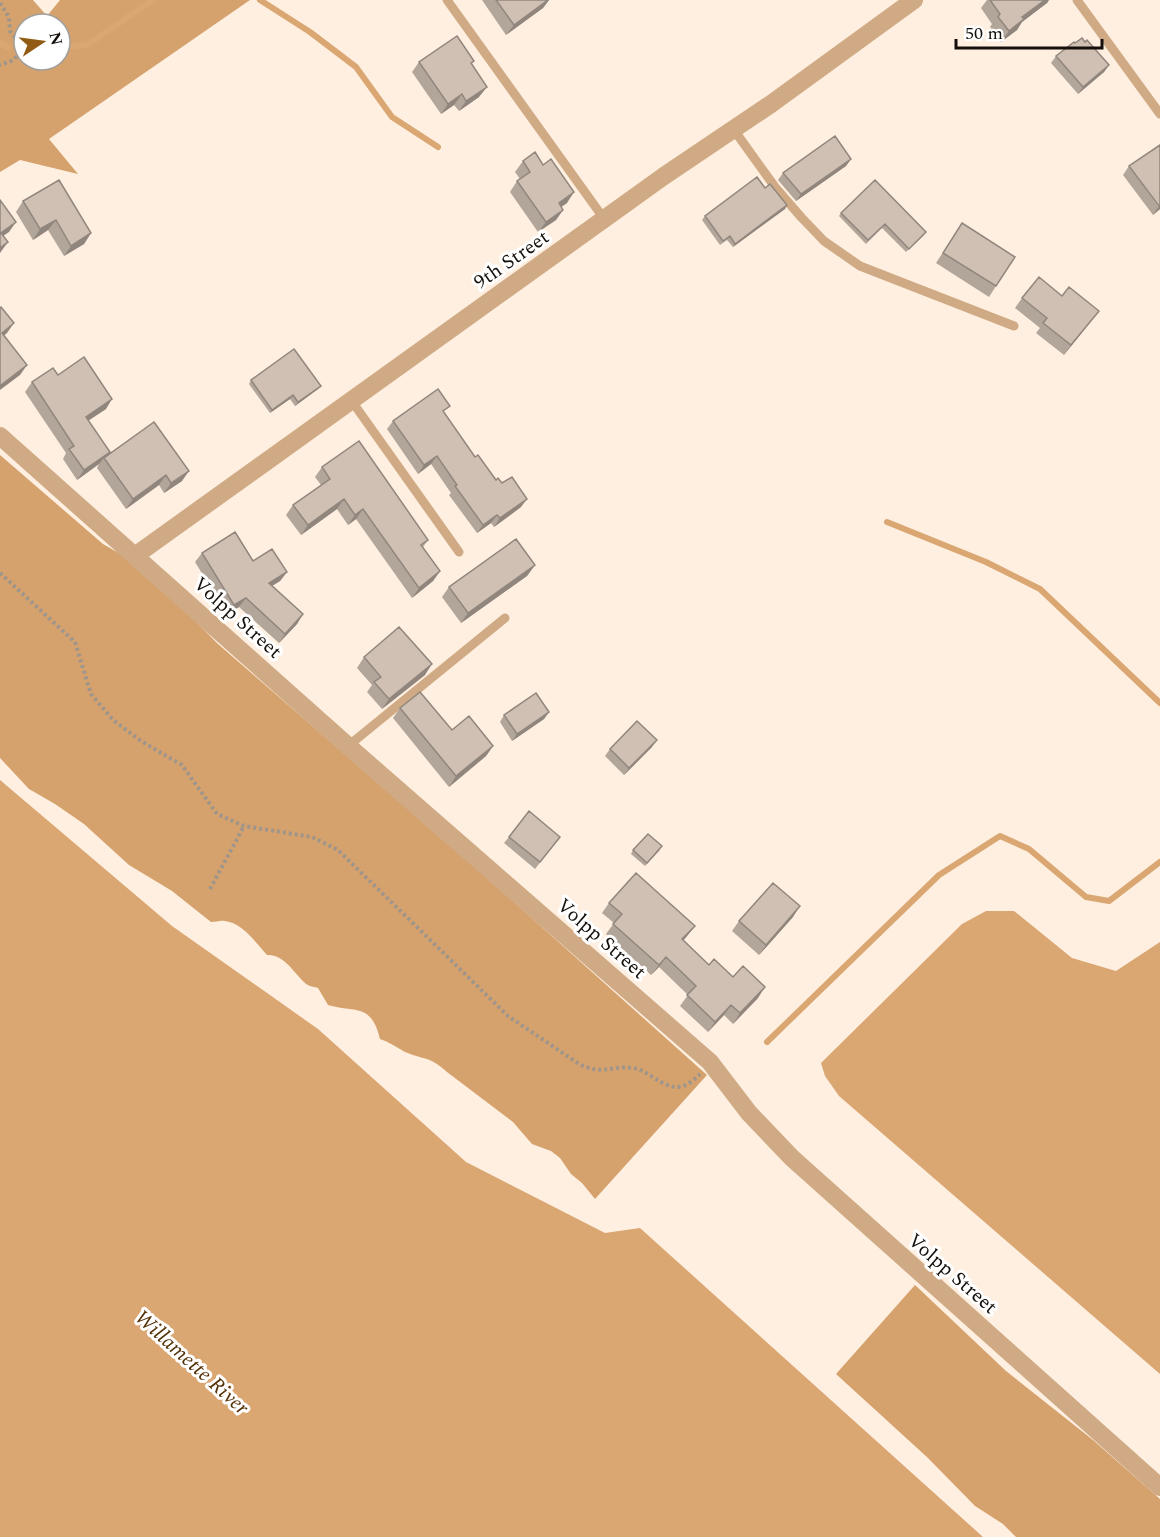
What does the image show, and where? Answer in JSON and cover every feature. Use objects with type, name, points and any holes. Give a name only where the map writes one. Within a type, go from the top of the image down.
[{"type":"street","name":"9th Street","points":[[136,555],[664,176],[734,130],[914,0]]},
{"type":"street","name":"Volpp Street","points":[[0,436],[348,746],[710,1062],[749,1113],[792,1158],[1160,1487]]},
{"type":"lane","points":[[447,0],[604,219]]},
{"type":"lane","points":[[1077,0],[1160,114]]},
{"type":"lane","points":[[734,130],[775,187],[801,217],[824,241],[851,260],[892,280],[1014,326]]},
{"type":"lane","points":[[351,400],[459,552]]},
{"type":"lane","points":[[348,746],[505,618]]},
{"type":"path","points":[[0,3],[9,18],[10,31],[17,40],[20,51],[14,60],[0,65]]},
{"type":"path","points":[[0,573],[75,642],[91,694],[113,720],[141,741],[182,765],[217,814],[244,826],[312,837],[338,850],[508,1016],[590,1070],[636,1068],[676,1087],[685,1085],[695,1078],[710,1062]]},
{"type":"path","points":[[210,889],[244,826]]},
{"type":"shaded area","points":[[0,0],[33,0],[44,12],[12,12],[12,72],[72,72],[72,12],[50,12],[60,0],[250,0],[49,139],[78,174],[20,160],[0,172]]},
{"type":"shaded area","points":[[0,455],[103,544],[141,566],[218,644],[487,878],[707,1075],[595,1199],[571,1174],[560,1158],[551,1151],[532,1144],[513,1122],[441,1067],[380,1039],[372,1020],[362,1011],[328,1005],[318,988],[306,984],[284,961],[267,955],[238,925],[225,921],[211,922],[172,891],[129,865],[84,824],[29,789],[0,758]]},
{"type":"shaded area","points":[[915,1285],[1006,1371],[1093,1440],[1160,1499],[1160,1537],[1016,1537],[1003,1524],[975,1506],[928,1458],[836,1374]]},
{"type":"water","name":"Willamette River","points":[[0,780],[172,926],[318,1029],[466,1162],[605,1233],[640,1228],[983,1537],[0,1537]]},
{"type":"water","points":[[986,911],[1014,911],[1072,958],[1116,971],[1160,942],[1160,1374],[839,1096],[825,1076],[821,1063],[962,924]]},
{"type":"building","points":[[496,0],[548,0],[514,25]]},
{"type":"building","points":[[990,0],[1045,0],[1022,17],[1024,19],[1009,31],[998,17],[1000,14]]},
{"type":"building","points":[[457,36],[474,61],[471,63],[487,87],[466,101],[462,94],[448,104],[419,62]]},
{"type":"building","points":[[1082,38],[1085,42],[1087,40],[1109,65],[1083,87],[1056,56]]},
{"type":"building","points":[[835,136],[851,159],[801,194],[783,173]]},
{"type":"building","points":[[1160,145],[1160,205],[1159,206],[1129,166]]},
{"type":"building","points":[[535,152],[543,165],[551,159],[574,192],[559,203],[563,210],[546,222],[517,181],[530,172],[523,161]]},
{"type":"building","points":[[757,177],[765,188],[770,184],[787,205],[735,244],[730,236],[723,241],[705,216]]},
{"type":"building","points":[[59,180],[91,233],[71,246],[56,220],[40,229],[23,201]]},
{"type":"building","points":[[875,180],[926,232],[909,249],[885,224],[868,240],[841,213]]},
{"type":"building","points":[[0,200],[16,222],[1,233],[8,242],[0,248]]},
{"type":"building","points":[[962,223],[1015,257],[996,286],[943,253]]},
{"type":"building","points":[[1039,277],[1062,296],[1069,287],[1099,311],[1071,345],[1043,323],[1047,318],[1022,298]]},
{"type":"building","points":[[0,308],[14,323],[2,333],[27,365],[0,386]]},
{"type":"building","points":[[294,349],[321,386],[298,402],[293,395],[272,410],[251,380]]},
{"type":"building","points":[[84,357],[112,399],[86,417],[110,452],[84,470],[69,449],[74,446],[32,382],[53,368],[58,375]]},
{"type":"building","points":[[438,389],[450,406],[443,411],[475,457],[478,455],[496,480],[498,478],[502,483],[512,477],[527,499],[500,518],[497,515],[483,525],[437,456],[424,465],[393,421]]},
{"type":"building","points":[[154,422],[189,471],[171,483],[166,475],[133,499],[104,458]]},
{"type":"building","points":[[359,441],[428,540],[421,545],[440,571],[419,588],[363,509],[355,515],[344,499],[308,525],[293,505],[330,479],[322,467]]},
{"type":"building","points":[[235,532],[253,561],[272,549],[287,572],[269,583],[303,614],[285,634],[246,598],[234,605],[202,553]]},
{"type":"building","points":[[516,539],[535,565],[468,613],[449,587]]},
{"type":"building","points":[[399,627],[432,664],[389,699],[374,682],[381,677],[364,657]]},
{"type":"building","points":[[420,692],[452,730],[469,716],[493,746],[456,776],[400,708]]},
{"type":"building","points":[[536,693],[549,712],[517,734],[504,715]]},
{"type":"building","points":[[637,721],[657,740],[629,768],[610,749]]},
{"type":"building","points":[[529,811],[560,837],[540,862],[509,837]]},
{"type":"building","points":[[648,834],[662,846],[647,863],[633,850]]},
{"type":"building","points":[[636,873],[695,926],[682,939],[709,965],[714,959],[733,977],[743,966],[765,987],[740,1013],[731,1005],[715,1022],[687,995],[696,986],[666,957],[659,965],[613,924],[622,914],[609,903]]},
{"type":"building","points":[[773,883],[800,906],[766,945],[739,921]]},
{"type":"waterway","points":[[72,47],[87,45],[153,0]]},
{"type":"waterway","points":[[260,0],[310,32],[356,67],[392,117],[438,147]]},
{"type":"waterway","points":[[0,43],[8,47]]},
{"type":"waterway","points":[[887,522],[986,562],[1040,589],[1160,703]]},
{"type":"waterway","points":[[767,1042],[939,875],[1000,836],[1029,849],[1086,897],[1109,901],[1160,862]]}]
